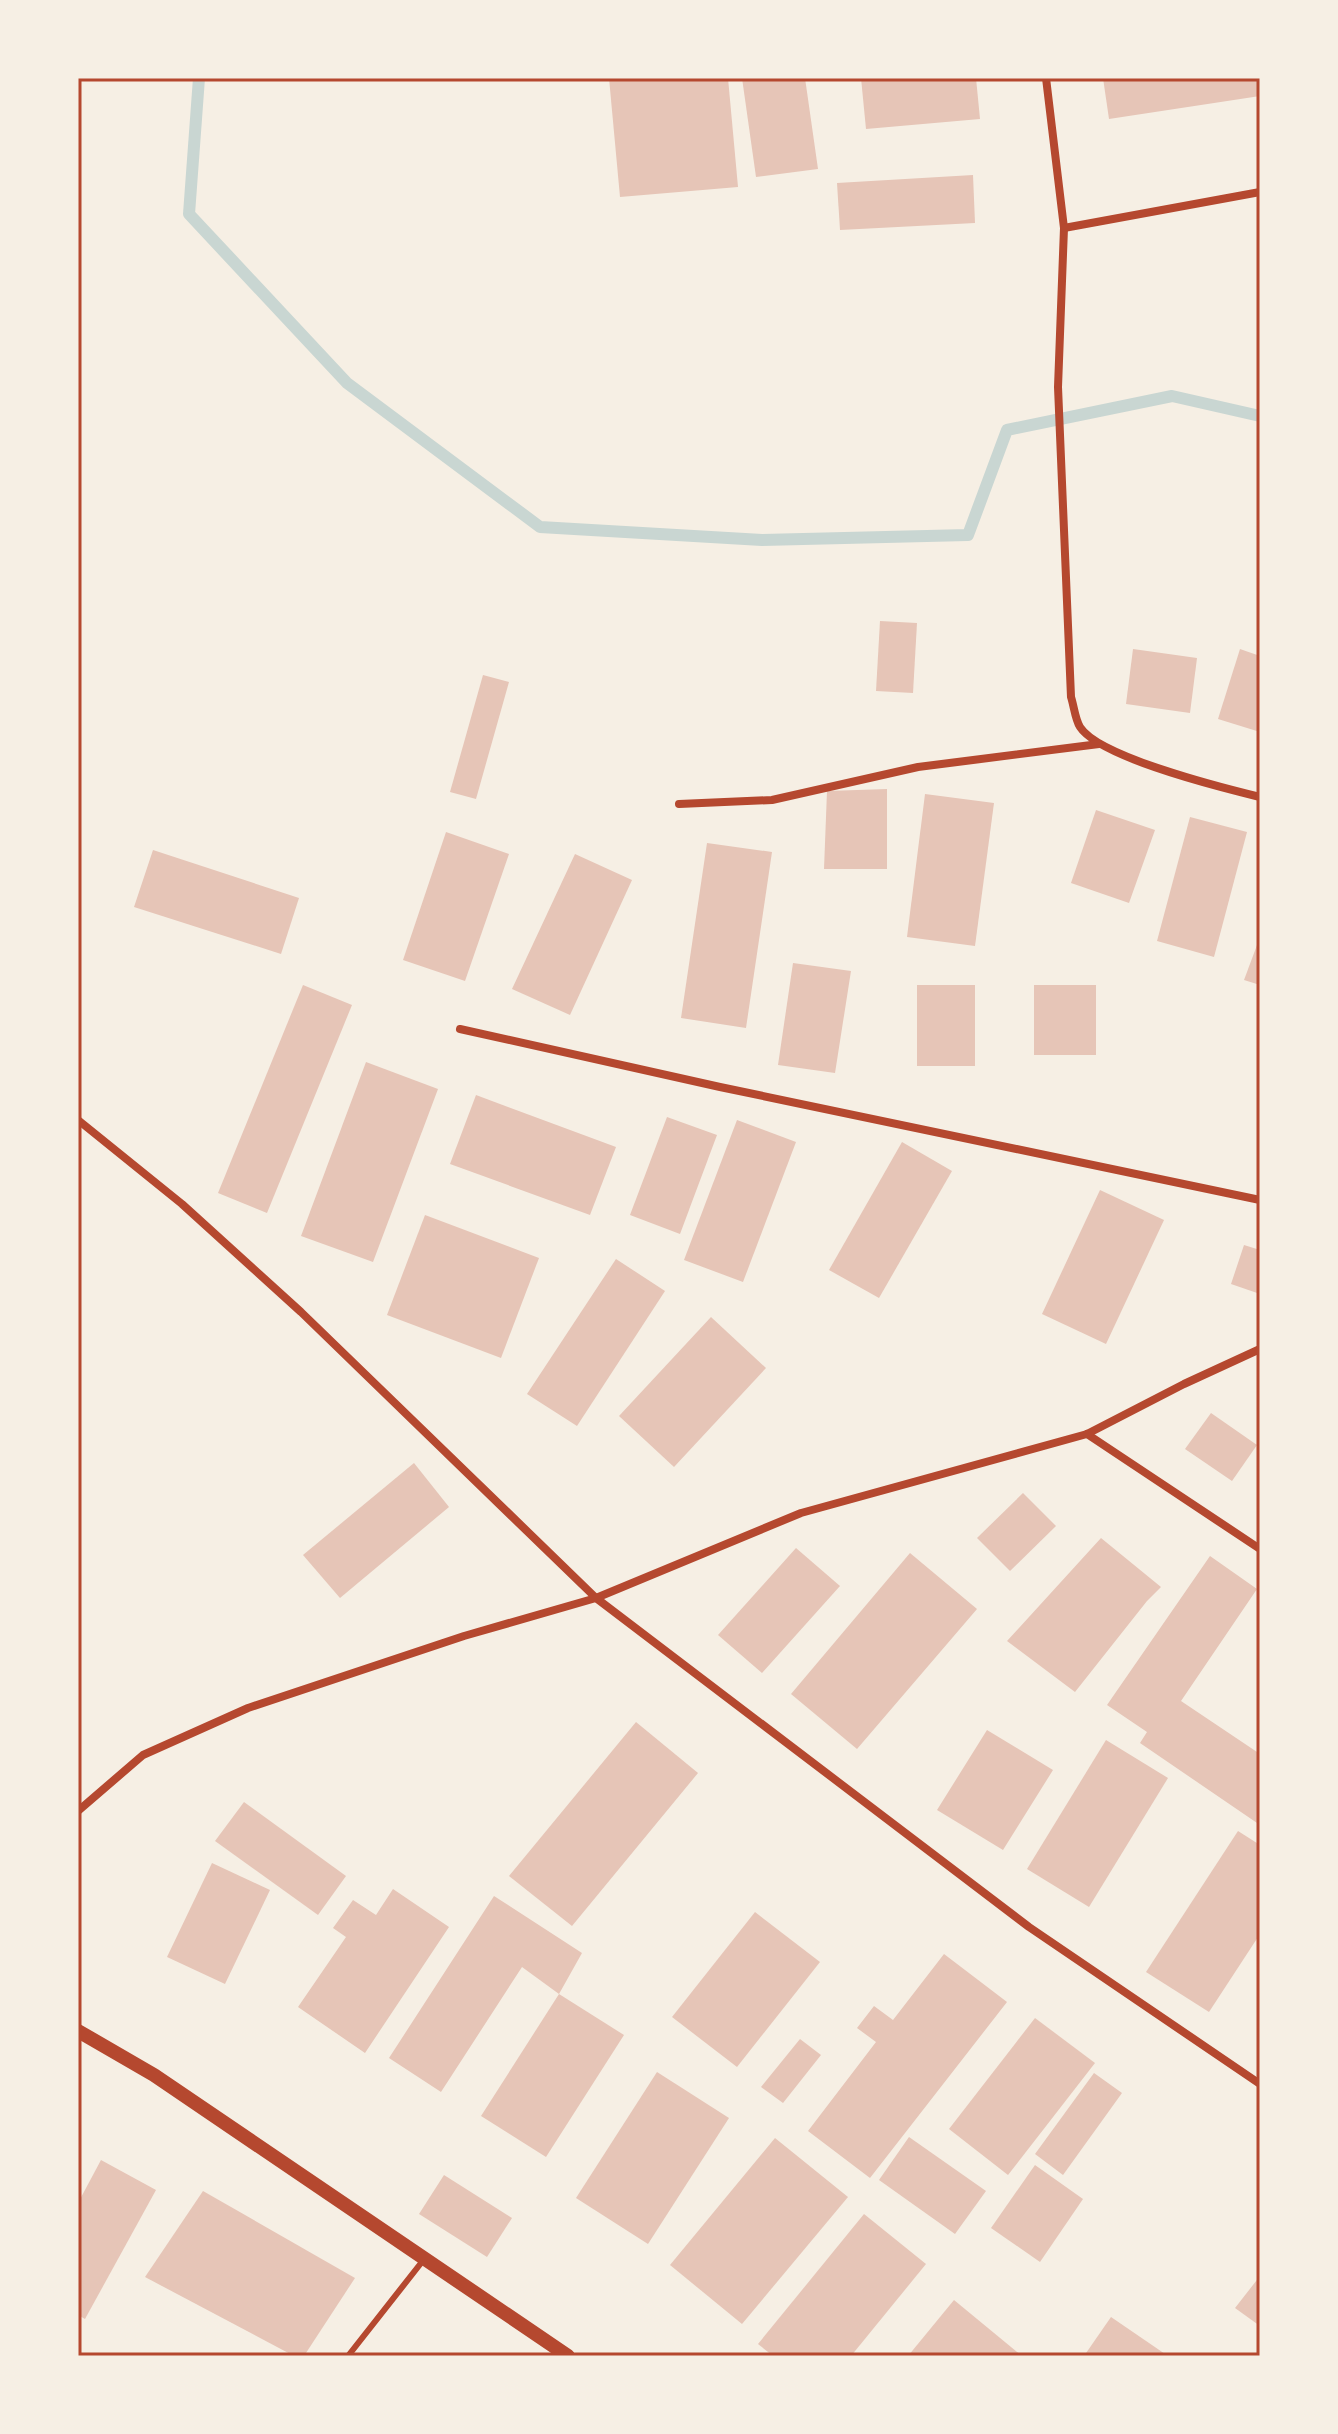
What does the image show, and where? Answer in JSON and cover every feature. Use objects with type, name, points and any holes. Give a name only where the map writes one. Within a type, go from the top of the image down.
[{"type":"street","points":[[1046,78],[1064,228],[1058,387],[1071,697],[1080,727],[1099,744],[1188,779],[1260,797]]},
{"type":"street","points":[[1064,228],[1260,192]]},
{"type":"street","points":[[679,804],[772,800],[918,767],[1099,744]]},
{"type":"street","points":[[460,1029],[1260,1200]]},
{"type":"street","points":[[78,1120],[182,1204],[301,1312],[596,1598],[1029,1927],[1260,2084]]},
{"type":"street","points":[[78,1811],[143,1755],[248,1708],[464,1636],[596,1598],[801,1513],[1087,1434],[1260,1349]]},
{"type":"street","points":[[1087,1434],[1260,1549]]},
{"type":"street","points":[[78,2031],[154,2075],[568,2356]]},
{"type":"lane","points":[[348,2356],[425,2258]]},
{"type":"building","points":[[609,78],[728,78],[738,187],[620,197]]},
{"type":"building","points":[[742,78],[805,78],[818,169],[756,177]]},
{"type":"building","points":[[861,78],[976,78],[980,119],[866,129]]},
{"type":"building","points":[[1103,78],[1260,78],[1260,96],[1109,119]]},
{"type":"building","points":[[973,175],[975,223],[840,230],[837,183]]},
{"type":"building","points":[[880,621],[917,623],[913,693],[876,691]]},
{"type":"building","points":[[1133,649],[1197,658],[1190,713],[1126,704]]},
{"type":"building","points":[[1240,649],[1260,656],[1260,732],[1218,719]]},
{"type":"building","points":[[483,675],[509,682],[476,799],[450,792]]},
{"type":"building","points":[[887,789],[887,869],[824,869],[827,791]]},
{"type":"building","points":[[925,794],[994,803],[975,946],[907,937]]},
{"type":"building","points":[[1096,810],[1155,830],[1129,903],[1071,883]]},
{"type":"building","points":[[1190,817],[1247,832],[1214,957],[1157,941]]},
{"type":"building","points":[[446,832],[509,854],[465,981],[403,960]]},
{"type":"building","points":[[707,843],[772,852],[746,1028],[681,1018]]},
{"type":"building","points":[[153,850],[299,898],[281,954],[134,907]]},
{"type":"building","points":[[575,854],[632,880],[570,1015],[512,989]]},
{"type":"building","points":[[1260,937],[1260,985],[1244,980]]},
{"type":"building","points":[[793,963],[851,971],[835,1073],[778,1065]]},
{"type":"building","points":[[303,985],[352,1005],[267,1213],[218,1193]]},
{"type":"building","points":[[917,985],[975,985],[975,1066],[917,1066]]},
{"type":"building","points":[[1034,985],[1096,985],[1096,1055],[1034,1055]]},
{"type":"building","points":[[366,1062],[438,1089],[373,1262],[301,1236]]},
{"type":"building","points":[[476,1095],[616,1147],[590,1215],[450,1164]]},
{"type":"building","points":[[667,1117],[717,1135],[680,1234],[630,1215]]},
{"type":"building","points":[[737,1120],[796,1142],[743,1282],[684,1260]]},
{"type":"building","points":[[902,1142],[952,1171],[879,1298],[829,1270]]},
{"type":"building","points":[[1100,1190],[1164,1220],[1106,1344],[1042,1314]]},
{"type":"building","points":[[425,1215],[539,1258],[501,1358],[387,1315]]},
{"type":"building","points":[[1244,1245],[1260,1250],[1260,1294],[1231,1284]]},
{"type":"building","points":[[616,1259],[665,1291],[577,1426],[527,1394]]},
{"type":"building","points":[[711,1317],[766,1368],[674,1467],[619,1416]]},
{"type":"building","points":[[1211,1413],[1257,1445],[1232,1481],[1185,1449]]},
{"type":"building","points":[[414,1463],[449,1507],[340,1598],[303,1555]]},
{"type":"building","points":[[1023,1493],[1056,1526],[1010,1571],[977,1538]]},
{"type":"building","points":[[1101,1538],[1161,1587],[1075,1692],[1007,1641]]},
{"type":"building","points":[[796,1548],[840,1586],[762,1673],[718,1635]]},
{"type":"building","points":[[910,1553],[977,1609],[857,1749],[791,1694]]},
{"type":"building","points":[[1210,1556],[1257,1589],[1181,1701],[1260,1754],[1260,1825],[1140,1743],[1147,1732],[1107,1705]]},
{"type":"building","points":[[636,1722],[698,1773],[572,1926],[509,1876]]},
{"type":"building","points":[[987,1730],[1053,1770],[1003,1850],[937,1810]]},
{"type":"building","points":[[1106,1740],[1168,1778],[1089,1907],[1027,1869]]},
{"type":"building","points":[[244,1802],[346,1876],[318,1915],[215,1841]]},
{"type":"building","points":[[1238,1831],[1260,1845],[1260,1934],[1209,2012],[1146,1972]]},
{"type":"building","points":[[212,1863],[270,1890],[225,1984],[167,1957]]},
{"type":"building","points":[[393,1889],[449,1927],[365,2053],[298,2007],[346,1937],[333,1928],[353,1900],[376,1915]]},
{"type":"building","points":[[494,1896],[582,1953],[559,1994],[522,1967],[441,2092],[389,2058]]},
{"type":"building","points":[[755,1912],[820,1962],[737,2067],[672,2017]]},
{"type":"building","points":[[944,1954],[1007,2002],[870,2178],[808,2131],[876,2042],[857,2028],[874,2006],[893,2020]]},
{"type":"building","points":[[559,1994],[624,2035],[546,2157],[481,2116]]},
{"type":"building","points":[[1035,2018],[1095,2063],[1008,2175],[949,2129]]},
{"type":"building","points":[[800,2039],[821,2055],[783,2103],[761,2087]]},
{"type":"building","points":[[657,2072],[729,2118],[648,2244],[576,2198]]},
{"type":"building","points":[[1094,2073],[1122,2093],[1063,2175],[1035,2154]]},
{"type":"building","points":[[909,2137],[986,2191],[955,2234],[879,2180]]},
{"type":"building","points":[[775,2138],[848,2197],[742,2324],[670,2265]]},
{"type":"building","points":[[101,2160],[156,2190],[85,2319],[78,2315],[78,2203]]},
{"type":"building","points":[[1035,2165],[1083,2199],[1040,2262],[991,2228]]},
{"type":"building","points":[[444,2175],[512,2218],[487,2257],[419,2214]]},
{"type":"building","points":[[203,2191],[355,2278],[304,2356],[294,2356],[145,2277]]},
{"type":"building","points":[[864,2214],[926,2264],[851,2356],[773,2356],[758,2344]]},
{"type":"building","points":[[1260,2276],[1260,2326],[1235,2308]]},
{"type":"building","points":[[954,2300],[1022,2356],[908,2356]]},
{"type":"building","points":[[1111,2317],[1168,2356],[1084,2356]]},
{"type":"waterway","points":[[199,78],[189,214],[347,383],[540,527],[762,540],[968,535],[1007,430],[1172,396],[1260,416]]}]
